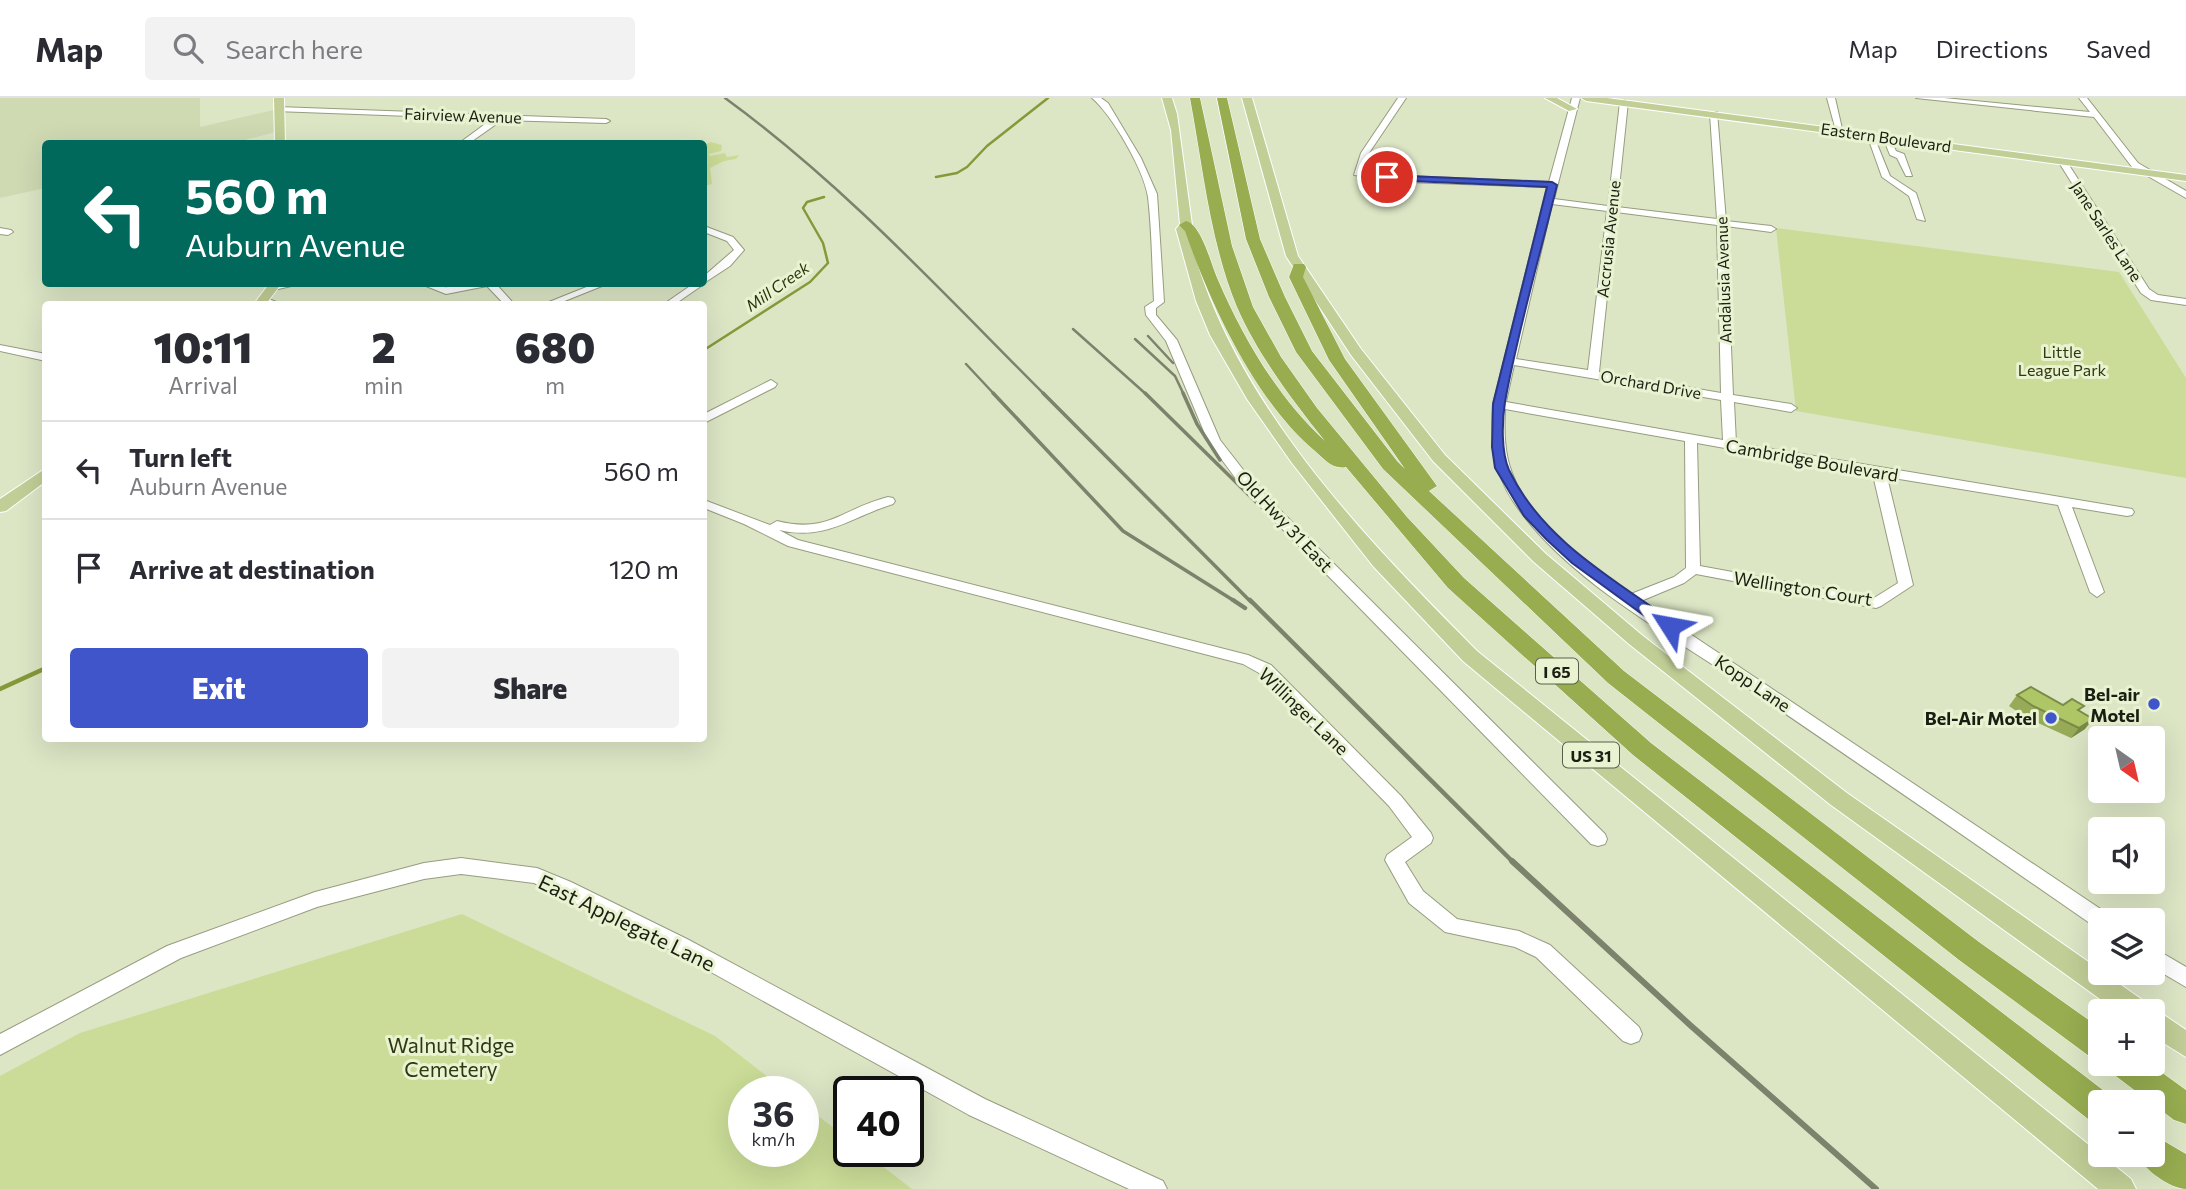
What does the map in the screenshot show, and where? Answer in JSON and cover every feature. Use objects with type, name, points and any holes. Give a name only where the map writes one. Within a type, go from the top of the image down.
[{"type":"highway","name":"I 65","points":[[1195,98],[1225,246],[1245,307],[1281,368],[1364,479],[1456,583],[1642,749],[2088,1099]]},
{"type":"highway","name":"I 65","points":[[1222,98],[1253,239],[1276,297],[1304,352],[1390,465],[1616,677],[1958,942],[2088,1037]]},
{"type":"highway","points":[[1186,225],[1191,229],[1207,276],[1234,330],[1269,385],[1320,449],[1364,479]]},
{"type":"highway","points":[[1299,267],[1296,277],[1337,360],[1460,531]]},
{"type":"highway","points":[[2141,1076],[2186,1109]]},
{"type":"highway","points":[[2165,1160],[2186,1175]]},
{"type":"main road","name":"US 31","points":[[1167,98],[1181,158],[1182,208],[1186,225],[1182,229],[1187,254],[1202,301],[1230,361],[1271,427],[1406,591],[1470,656],[2121,1189]]},
{"type":"main road","points":[[1247,98],[1292,256],[1356,352],[1438,458],[1541,558],[1636,640],[1839,799],[2120,999]]},
{"type":"main road","points":[[1550,98],[1574,103]]},
{"type":"main road","name":"Eastern Boulevard","points":[[1586,98],[2186,178]]},
{"type":"main road","points":[[279,104],[280,140]]},
{"type":"main road","points":[[0,507],[42,476]]},
{"type":"main road","points":[[2165,1030],[2186,1045]]},
{"type":"street","name":"Old Hwy 31 East","points":[[1096,98],[1104,103],[1123,132],[1138,159],[1152,194],[1159,302],[1150,307],[1151,315],[1171,341],[1214,441],[1250,488],[1598,839]]},
{"type":"street","points":[[1402,98],[1365,153],[1357,173],[1407,179],[1552,185]]},
{"type":"street","points":[[1831,98],[1840,131]]},
{"type":"street","points":[[1920,98],[2096,115]]},
{"type":"street","points":[[2083,98],[2143,172],[2186,195]]},
{"type":"street","name":"Accrusia Avenue","points":[[1593,375],[1625,102]]},
{"type":"street","name":"Kopp Lane","points":[[1574,103],[1499,404],[1498,447],[1502,468],[1511,488],[1529,513],[1552,537],[1630,600],[2088,911]]},
{"type":"street","name":"Fairview Avenue","points":[[279,104],[606,121]]},
{"type":"street","name":"Andalusia Avenue","points":[[1714,114],[1726,308],[1726,397],[1730,445]]},
{"type":"street","points":[[468,140],[500,117]]},
{"type":"street","points":[[1869,134],[1886,177],[1913,195],[1922,219]]},
{"type":"street","points":[[1885,137],[1893,153],[1901,156],[1909,174]]},
{"type":"street","name":"Jane Sarles Lane","points":[[2062,161],[2145,291],[2155,298],[2186,302]]},
{"type":"street","points":[[1549,201],[1771,229]]},
{"type":"street","points":[[707,230],[730,239],[739,250],[726,264],[707,277]]},
{"type":"street","points":[[435,287],[446,291],[467,287]]},
{"type":"street","points":[[494,287],[506,301]]},
{"type":"street","points":[[558,301],[594,287]]},
{"type":"street","points":[[673,301],[693,287]]},
{"type":"street","points":[[0,348],[42,357]]},
{"type":"street","name":"Orchard Drive","points":[[1510,361],[1791,408]]},
{"type":"street","points":[[707,417],[771,384]]},
{"type":"street","name":"Cambridge Boulevard","points":[[1499,404],[1879,472],[2127,512]]},
{"type":"street","points":[[1630,600],[1679,580],[1693,569],[1691,439]]},
{"type":"street","name":"Wellington Court","points":[[1693,569],[1876,603],[1906,585],[1879,472]]},
{"type":"street","points":[[747,518],[794,531],[819,531],[888,501]]},
{"type":"street","points":[[2063,501],[2097,592]]},
{"type":"street","name":"Willinger Lane","points":[[707,505],[747,518],[761,528],[793,542],[1248,660],[1265,669],[1395,801],[1424,838],[1394,860],[1416,897],[1452,926],[1519,939],[1543,951],[1631,1034]]},
{"type":"street","name":"East Applegate Lane","points":[[0,1045],[174,952],[315,900],[424,871],[461,866],[537,876],[564,888],[680,945],[977,1107],[1155,1189]]},
{"type":"street","points":[[2165,964],[2186,978]]},
{"type":"shaded area","points":[[0,98],[200,98],[200,127],[278,109],[279,131],[245,140],[42,140],[42,189],[0,198]]},
{"type":"green space","points":[[707,144],[722,145],[721,151],[709,154],[710,156],[725,153],[727,157],[739,155],[736,159],[710,168],[712,184],[707,185]]},
{"type":"green space","name":"Little League Park","points":[[1776,228],[2119,272],[2186,378],[2186,478],[1796,411]]},
{"type":"green space","name":"Walnut Ridge Cemetery","points":[[462,914],[715,1036],[766,1076],[728,1076],[728,1167],[819,1167],[819,1117],[833,1127],[833,1167],[883,1167],[912,1189],[0,1189],[0,1076],[80,1033]]},
{"type":"building","points":[[2031,687],[2063,705],[2072,699],[2084,706],[2078,710],[2093,719],[2079,728],[2033,706],[2017,695]]},
{"type":"waterway","name":"Mill Creek","points":[[936,177],[957,173],[967,167],[987,146],[1048,98]]},
{"type":"waterway","name":"Mill Creek","points":[[707,348],[810,282],[828,263],[823,243],[803,208],[807,202],[824,197]]},
{"type":"waterway","name":"Mill Creek","points":[[0,689],[42,670]]},
{"type":"railway","points":[[725,98],[810,166],[891,240],[1045,395]]},
{"type":"railway","points":[[1073,329],[1147,395]]},
{"type":"railway","points":[[1148,336],[1173,363]]},
{"type":"railway","points":[[1135,339],[1175,376],[1184,395]]},
{"type":"railway","points":[[966,364],[995,395]]},
{"type":"railway","points":[[993,393],[1123,531],[1236,602]]},
{"type":"railway","points":[[1043,393],[1251,602]]},
{"type":"railway","points":[[1145,393],[1256,502]]},
{"type":"railway","points":[[1183,393],[1197,424],[1220,460]]},
{"type":"railway","points":[[1250,600],[1514,863]]},
{"type":"railway","points":[[1236,602],[1245,608]]},
{"type":"railway","points":[[1512,861],[1690,1025],[1876,1189]]},
{"type":"place","name":"Bel-air Motel","points":[[2154,704]]},
{"type":"place","name":"Bel-Air Motel","points":[[2051,718]]},
{"type":"route","points":[[1387,177],[1552,185],[1499,404],[1497,431],[1502,468],[1511,488],[1529,513],[1552,537],[1577,560],[1630,600],[1670,626]]}]
